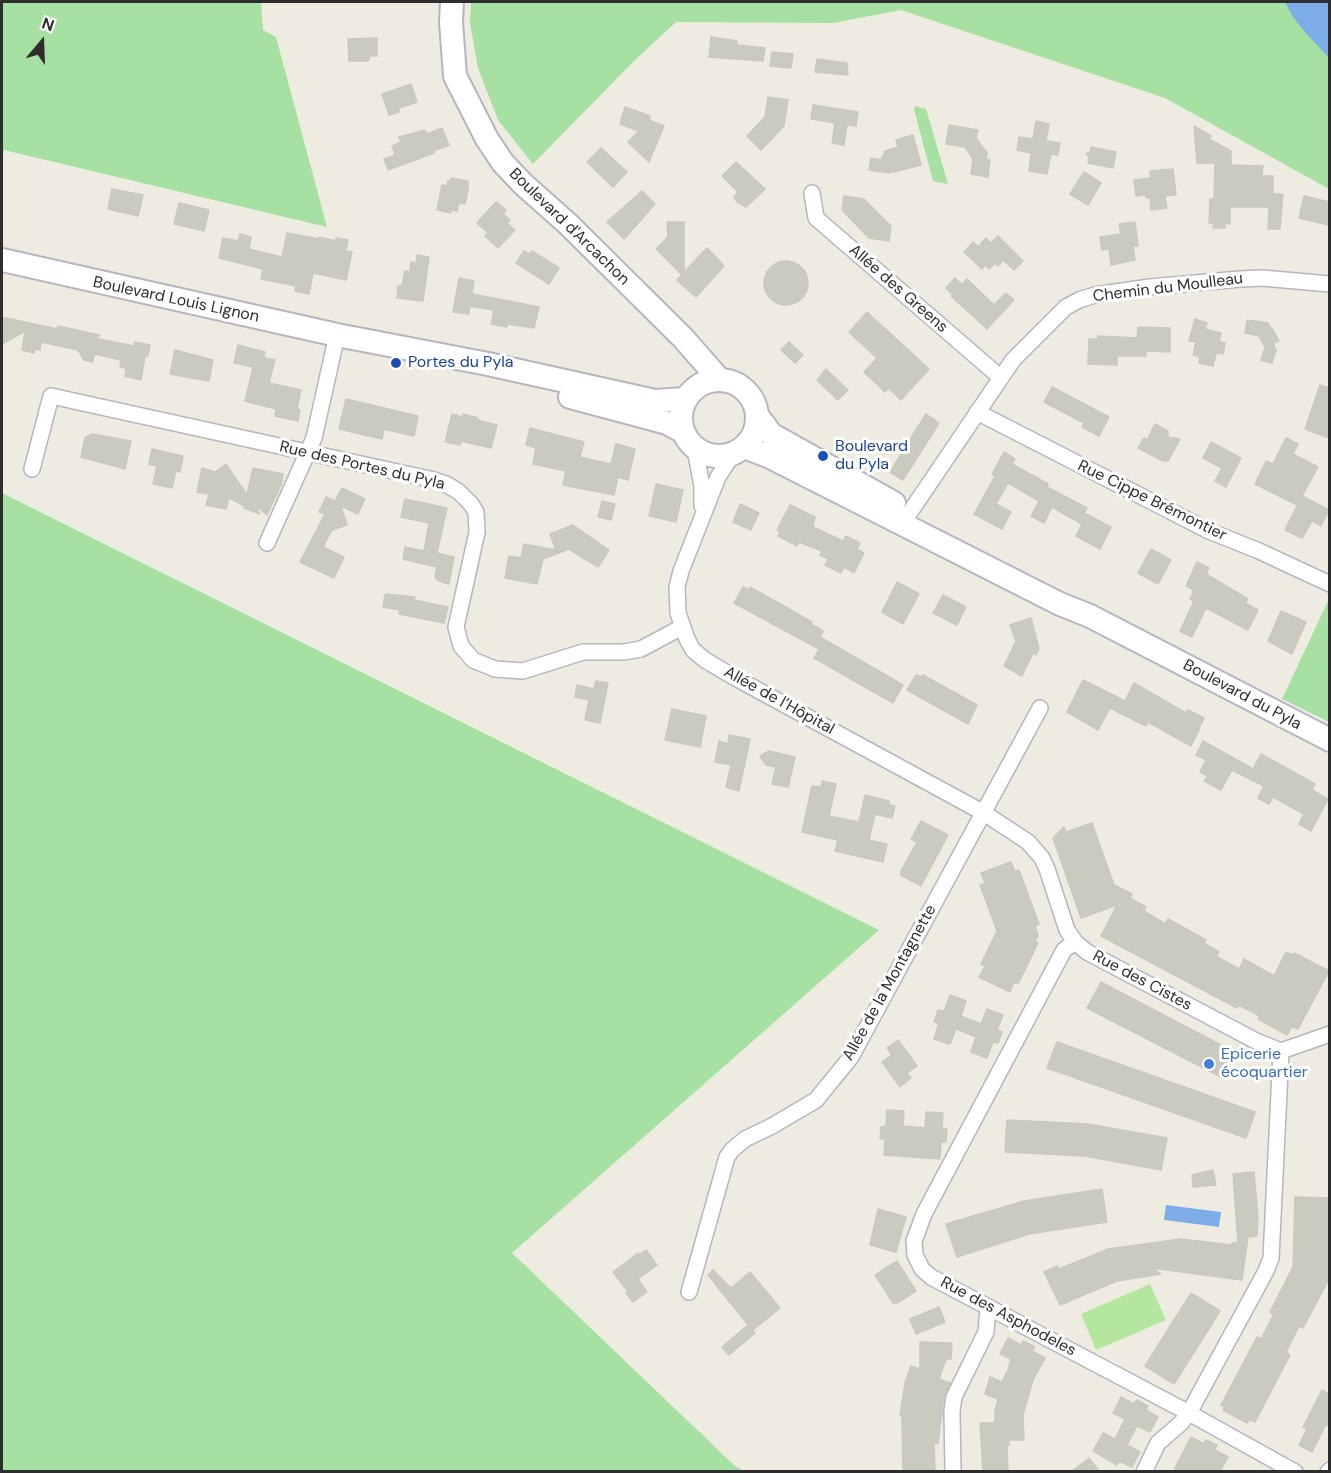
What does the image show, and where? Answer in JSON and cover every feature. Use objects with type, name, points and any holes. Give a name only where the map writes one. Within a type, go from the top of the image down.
[{"type":"main road","name":"Boulevard d'Arcachon","points":[[452,2],[451,22],[455,76],[487,139],[503,163],[683,338],[720,380]]},
{"type":"main road","name":"Boulevard Louis Lignon","points":[[2,260],[344,337]]},
{"type":"main road","points":[[344,337],[488,364],[655,401],[688,395],[710,381],[731,382],[749,394],[755,404],[757,415],[755,432],[739,450],[720,457],[706,455],[689,440],[662,422],[344,337]]},
{"type":"main road","name":"Boulevard d'Arcachon","points":[[683,338],[692,361],[688,395]]},
{"type":"main road","points":[[688,395],[680,413],[689,440]]},
{"type":"main road","name":"Boulevard du Pyla","points":[[757,415],[771,434],[906,518]]},
{"type":"main road","name":"Boulevard du Pyla","points":[[739,450],[770,457],[906,518],[1064,596],[1090,616],[1329,740]]},
{"type":"street","name":"Allée des Greens","points":[[812,193],[816,218],[1000,377]]},
{"type":"street","name":"Chemin du Moulleau","points":[[906,518],[1000,377],[1013,360],[1066,307],[1095,295],[1150,287],[1240,279],[1262,278],[1329,284]]},
{"type":"street","points":[[267,543],[314,438],[344,337]]},
{"type":"street","name":"Rue des Portes du Pyla","points":[[32,469],[51,396],[434,480],[453,487],[471,504],[477,521],[477,532],[457,620],[456,635],[464,651],[479,663],[505,671],[523,671],[583,652],[624,652],[641,649],[682,627]]},
{"type":"street","name":"Rue Cippe Brémontier","points":[[977,412],[1198,526],[1329,584]]},
{"type":"street","name":"Allée de l’Hôpital","points":[[689,440],[702,486],[699,524]]},
{"type":"street","name":"Allée de l’Hôpital","points":[[739,450],[718,477],[677,587],[677,607],[682,627],[693,650],[705,660],[984,813]]},
{"type":"street","name":"Allée de la Montagnette","points":[[689,1292],[727,1158],[732,1150],[745,1139],[816,1100],[851,1057],[1040,708]]},
{"type":"street","name":"Rue des Cistes","points":[[984,813],[1028,842],[1042,858],[1067,930],[1074,942],[1087,952],[1122,971],[1256,1041],[1281,1051]]},
{"type":"street","name":"Rue des Asphodeles","points":[[1074,942],[1064,950],[924,1214],[916,1236],[915,1255],[926,1274],[1189,1413],[1295,1472]]},
{"type":"street","points":[[1144,1472],[1162,1439],[1189,1413],[1271,1258],[1281,1051],[1329,1034]]},
{"type":"street","points":[[953,1472],[952,1411],[954,1397],[986,1332],[988,1307]]},
{"type":"green space","points":[[2,2],[261,2],[263,30],[276,37],[327,227],[4,150],[2,160]]},
{"type":"green space","points":[[471,2],[1329,2],[1329,189],[1165,98],[901,10],[833,23],[676,22],[635,60],[533,164],[498,120],[478,68],[470,23]]},
{"type":"green space","points":[[915,106],[926,109],[948,184],[933,181]]},
{"type":"green space","points":[[2,493],[879,930],[512,1253],[735,1466],[744,1471],[2,1471]]},
{"type":"green space","points":[[1330,600],[1329,722],[1282,699]]},
{"type":"green space","points":[[1150,1284],[1166,1320],[1096,1350],[1081,1314]]},
{"type":"water","points":[[1285,2],[1329,2],[1329,58],[1293,17]]},
{"type":"water","points":[[1166,1205],[1221,1212],[1219,1227],[1164,1220]]},
{"type":"building","points":[[711,37],[737,41],[737,45],[765,48],[763,61],[709,57]]},
{"type":"building","points":[[377,38],[377,56],[370,56],[368,61],[349,61],[348,39]]},
{"type":"building","points":[[772,52],[793,54],[791,68],[770,66]]},
{"type":"building","points":[[817,59],[847,63],[848,75],[815,72]]},
{"type":"building","points":[[411,84],[417,102],[399,108],[399,112],[389,115],[382,94]]},
{"type":"building","points":[[768,97],[788,100],[784,126],[761,150],[747,136],[765,117]]},
{"type":"building","points":[[813,105],[858,112],[856,126],[847,125],[844,145],[832,143],[835,123],[811,119]]},
{"type":"building","points":[[625,107],[650,116],[649,120],[664,126],[649,162],[628,142],[639,131],[620,124]]},
{"type":"building","points":[[1036,121],[1049,124],[1046,141],[1060,143],[1058,155],[1051,154],[1047,174],[1029,171],[1031,153],[1017,150],[1019,137],[1033,139]]},
{"type":"building","points":[[949,125],[978,130],[976,138],[987,153],[986,159],[990,160],[988,177],[971,174],[973,159],[965,147],[946,144]]},
{"type":"building","points":[[1194,126],[1211,136],[1209,139],[1231,151],[1231,165],[1263,166],[1262,176],[1273,176],[1273,194],[1283,194],[1280,229],[1268,229],[1269,207],[1230,207],[1230,224],[1225,223],[1225,228],[1213,228],[1214,223],[1209,223],[1210,199],[1214,199],[1215,163],[1197,163]]},
{"type":"building","points":[[442,128],[449,145],[388,170],[384,159],[395,155],[392,146],[401,142],[399,137],[425,130],[427,134]]},
{"type":"building","points":[[913,135],[921,165],[890,171],[890,173],[869,170],[871,158],[881,160],[885,151],[898,147],[896,140]]},
{"type":"building","points":[[1091,147],[1116,152],[1113,168],[1088,163],[1089,157],[1086,154],[1090,152]]},
{"type":"building","points":[[601,148],[627,172],[613,187],[587,162]]},
{"type":"building","points":[[736,162],[765,189],[746,207],[737,202],[734,197],[738,192],[722,176]]},
{"type":"building","points":[[1173,169],[1176,195],[1165,196],[1167,208],[1151,210],[1150,197],[1136,196],[1134,180],[1151,178],[1150,171]]},
{"type":"building","points":[[1084,172],[1101,183],[1088,205],[1070,194]]},
{"type":"building","points":[[451,178],[468,181],[468,190],[465,204],[459,203],[457,211],[451,210],[451,213],[437,210],[442,185],[447,186]]},
{"type":"building","points":[[112,189],[143,195],[138,216],[108,209]]},
{"type":"building","points":[[642,191],[655,204],[624,239],[607,222]]},
{"type":"building","points":[[844,196],[864,199],[891,226],[889,241],[869,238],[842,210]]},
{"type":"building","points":[[1304,196],[1329,202],[1329,225],[1299,218]]},
{"type":"building","points":[[496,202],[506,210],[503,214],[510,220],[507,223],[515,230],[498,248],[485,236],[488,233],[477,223]]},
{"type":"building","points":[[179,203],[209,210],[204,231],[174,224]]},
{"type":"building","points":[[667,222],[684,222],[684,272],[707,248],[724,266],[696,297],[677,280],[682,275],[656,249],[668,237]]},
{"type":"building","points":[[1135,222],[1138,246],[1133,246],[1135,260],[1111,265],[1109,249],[1102,250],[1100,237],[1121,234],[1119,224]]},
{"type":"building","points":[[287,233],[336,241],[336,238],[348,240],[346,251],[352,252],[346,280],[313,273],[309,294],[295,291],[296,286],[261,279],[263,269],[219,258],[223,238],[238,241],[240,234],[251,237],[249,249],[282,257]]},
{"type":"building","points":[[998,236],[1023,261],[1014,270],[1003,260],[998,266],[995,263],[989,269],[985,265],[982,269],[964,252],[973,242],[978,247],[986,238],[991,243]]},
{"type":"building","points":[[524,251],[530,254],[532,251],[559,268],[549,284],[516,263]]},
{"type":"building","points":[[417,255],[429,257],[423,301],[397,298],[398,286],[402,286],[405,271],[410,272],[411,262],[416,263]]},
{"type":"building","points":[[786,261],[801,268],[808,283],[801,298],[786,305],[771,298],[764,283],[771,268]]},
{"type":"building","points":[[459,278],[474,281],[472,294],[539,307],[534,328],[491,324],[494,310],[470,306],[469,314],[453,312]]},
{"type":"building","points":[[955,278],[962,285],[967,279],[994,305],[1006,293],[1014,300],[987,329],[951,296],[953,295],[946,288]]},
{"type":"building","points":[[867,312],[929,369],[901,400],[888,388],[885,392],[864,372],[877,358],[849,332]]},
{"type":"building","points":[[2,317],[99,335],[98,339],[134,346],[135,342],[150,345],[148,356],[145,356],[141,380],[125,376],[126,368],[120,367],[121,360],[94,354],[93,362],[84,360],[78,350],[41,342],[40,350],[34,349],[34,353],[22,350],[25,331],[2,344]]},
{"type":"building","points":[[1195,319],[1207,323],[1205,329],[1221,333],[1219,341],[1225,343],[1223,354],[1216,353],[1213,366],[1199,363],[1200,357],[1193,355],[1196,342],[1189,341]]},
{"type":"building","points":[[1247,320],[1268,323],[1272,328],[1279,341],[1273,343],[1276,350],[1272,363],[1261,360],[1265,347],[1259,336],[1245,333]]},
{"type":"building","points":[[1138,327],[1170,328],[1170,352],[1146,351],[1146,356],[1117,356],[1117,365],[1088,364],[1089,339],[1098,339],[1098,336],[1137,338]]},
{"type":"building","points":[[789,342],[803,355],[795,363],[781,350]]},
{"type":"building","points":[[238,345],[265,352],[264,358],[275,360],[269,383],[301,390],[297,409],[300,410],[298,421],[275,416],[276,409],[245,401],[253,367],[234,363]]},
{"type":"building","points":[[175,350],[213,360],[209,381],[170,374]]},
{"type":"building","points":[[826,369],[848,390],[838,400],[817,380]]},
{"type":"building","points":[[1320,385],[1329,388],[1329,438],[1305,429]]},
{"type":"building","points":[[1052,387],[1109,417],[1099,436],[1082,427],[1084,423],[1044,402]]},
{"type":"building","points":[[346,399],[418,416],[414,436],[384,429],[382,439],[339,429]]},
{"type":"building","points":[[452,414],[463,417],[463,414],[497,425],[491,448],[461,441],[460,445],[445,442]]},
{"type":"building","points":[[926,414],[939,423],[903,480],[890,472]]},
{"type":"building","points":[[1155,424],[1168,431],[1168,437],[1180,439],[1168,461],[1163,461],[1138,448],[1144,438],[1147,440]]},
{"type":"building","points":[[530,428],[584,442],[580,457],[611,464],[616,444],[635,449],[628,480],[618,477],[614,495],[563,485],[566,471],[533,464],[536,448],[526,445]]},
{"type":"building","points":[[92,434],[131,441],[125,469],[81,457],[85,438]]},
{"type":"building","points":[[1286,438],[1298,444],[1293,454],[1318,467],[1297,505],[1255,484],[1266,461],[1273,464]]},
{"type":"building","points":[[1211,442],[1241,458],[1226,487],[1215,481],[1222,468],[1203,458]]},
{"type":"building","points":[[152,449],[183,456],[180,472],[176,471],[172,488],[153,484],[157,466],[149,464]]},
{"type":"building","points":[[1004,452],[1015,459],[1012,464],[1048,484],[1047,487],[1087,508],[1084,513],[1111,527],[1100,549],[1076,536],[1082,524],[1052,507],[1044,523],[1031,516],[1039,501],[1008,483],[996,504],[1011,512],[1002,529],[974,514],[995,476],[992,474]]},
{"type":"building","points":[[226,464],[247,495],[253,468],[283,474],[281,485],[267,515],[260,509],[256,509],[260,514],[244,508],[245,506],[229,498],[226,509],[206,505],[209,494],[197,492],[202,468],[215,472]]},
{"type":"building","points":[[656,484],[683,490],[676,522],[649,516]]},
{"type":"building","points":[[342,488],[365,499],[358,514],[341,506],[347,525],[332,530],[323,547],[344,557],[334,578],[300,562],[325,514],[319,512],[326,497],[335,501]]},
{"type":"building","points":[[1302,496],[1329,510],[1321,526],[1312,521],[1302,538],[1285,530]]},
{"type":"building","points":[[405,499],[447,508],[437,553],[454,557],[449,584],[438,581],[435,576],[437,567],[403,559],[405,547],[424,551],[429,523],[401,517]]},
{"type":"building","points":[[602,501],[615,504],[611,520],[598,517]]},
{"type":"building","points":[[740,504],[759,513],[751,530],[733,522]]},
{"type":"building","points":[[790,505],[815,517],[813,527],[843,541],[846,536],[860,543],[857,549],[864,553],[854,573],[844,567],[841,573],[825,565],[828,559],[820,555],[822,551],[799,542],[797,546],[778,536],[780,532],[777,530]]},
{"type":"building","points":[[573,525],[609,550],[598,567],[569,549],[543,559],[537,584],[505,578],[509,556],[521,558],[524,544],[556,550],[550,534]]},
{"type":"building","points":[[1151,549],[1171,560],[1158,584],[1138,573]]},
{"type":"building","points":[[1197,562],[1209,568],[1206,574],[1248,599],[1245,603],[1258,610],[1248,630],[1206,608],[1192,637],[1180,631],[1194,601],[1190,599],[1194,590],[1186,586]]},
{"type":"building","points":[[897,582],[919,594],[903,624],[882,612]]},
{"type":"building","points":[[743,587],[749,590],[750,587],[812,622],[811,624],[823,631],[820,637],[903,685],[893,703],[814,658],[819,649],[734,603]]},
{"type":"building","points":[[385,594],[415,597],[414,600],[448,607],[444,623],[399,614],[400,610],[383,607]]},
{"type":"building","points":[[943,595],[966,607],[957,625],[933,613]]},
{"type":"building","points":[[1281,611],[1306,622],[1292,654],[1268,641]]},
{"type":"building","points":[[1031,618],[1039,649],[1036,655],[1033,653],[1022,676],[1004,666],[1016,641],[1010,625]]},
{"type":"building","points":[[916,675],[921,677],[923,675],[977,705],[968,724],[907,690]]},
{"type":"building","points":[[1083,680],[1125,701],[1134,683],[1186,713],[1188,710],[1204,718],[1191,746],[1148,722],[1146,726],[1110,708],[1098,730],[1067,712]]},
{"type":"building","points":[[596,681],[608,683],[600,723],[585,720],[589,700],[575,697],[577,685],[594,689]]},
{"type":"building","points":[[672,709],[706,716],[700,747],[665,740]]},
{"type":"building","points":[[729,735],[750,739],[739,791],[726,787],[731,765],[715,762],[719,741],[728,744]]},
{"type":"building","points":[[1203,741],[1253,769],[1261,754],[1315,784],[1312,790],[1328,799],[1311,831],[1299,824],[1304,814],[1273,797],[1269,804],[1258,798],[1264,786],[1232,770],[1221,790],[1204,781],[1208,776],[1200,772],[1206,760],[1196,755]]},
{"type":"building","points":[[769,751],[795,757],[788,787],[772,784],[776,767],[766,765],[760,756]]},
{"type":"building","points":[[822,781],[836,784],[829,816],[859,822],[865,795],[889,801],[889,805],[895,806],[892,818],[875,814],[869,840],[887,844],[883,862],[835,851],[838,840],[802,832],[812,786],[821,787]]},
{"type":"building","points":[[921,821],[948,835],[921,886],[901,875],[901,871],[917,842],[911,839]]},
{"type":"building","points":[[1092,823],[1114,885],[1132,894],[1130,898],[1146,907],[1144,911],[1165,924],[1168,919],[1206,940],[1204,943],[1219,952],[1216,956],[1239,969],[1244,959],[1274,976],[1286,952],[1293,955],[1294,953],[1329,971],[1298,1029],[1292,1026],[1287,1035],[1258,1019],[1260,1016],[1239,1005],[1237,1008],[1101,936],[1117,905],[1081,918],[1053,838],[1064,827],[1066,832]]},
{"type":"building","points":[[1011,862],[1015,872],[1019,870],[1039,924],[1035,926],[1038,935],[1035,942],[1038,943],[1018,984],[1014,982],[1010,992],[979,977],[985,966],[981,964],[997,931],[980,885],[985,883],[981,873]]},
{"type":"building","points":[[1101,982],[1236,1053],[1223,1078],[1087,1008]]},
{"type":"building","points":[[950,995],[966,1001],[961,1016],[981,1024],[987,1009],[1003,1015],[997,1030],[1002,1032],[998,1043],[993,1042],[987,1058],[971,1052],[976,1037],[956,1029],[950,1044],[934,1039],[939,1023],[934,1022],[938,1010],[944,1011]]},
{"type":"building","points":[[898,1040],[917,1066],[907,1073],[911,1078],[900,1087],[882,1062],[892,1055],[887,1048]]},
{"type":"building","points":[[1057,1042],[1255,1112],[1246,1138],[1047,1068]]},
{"type":"building","points":[[887,1110],[904,1111],[903,1126],[925,1128],[926,1112],[943,1113],[942,1128],[947,1129],[946,1142],[941,1142],[940,1159],[884,1155],[885,1139],[880,1139],[881,1127],[886,1126]]},
{"type":"building","points":[[1007,1120],[1088,1124],[1167,1138],[1161,1170],[1085,1156],[1005,1152]]},
{"type":"building","points":[[1213,1170],[1216,1185],[1193,1187],[1192,1175]]},
{"type":"building","points":[[1254,1172],[1258,1218],[1257,1236],[1248,1237],[1242,1280],[1152,1268],[1161,1274],[1117,1281],[1060,1305],[1044,1272],[1057,1266],[1059,1269],[1108,1249],[1181,1239],[1232,1245],[1232,1243],[1238,1243],[1233,1174]]},
{"type":"building","points":[[1102,1189],[1107,1222],[1029,1234],[957,1257],[946,1224],[1024,1201]]},
{"type":"building","points":[[1295,1197],[1329,1198],[1329,1279],[1303,1328],[1299,1326],[1286,1352],[1290,1355],[1255,1422],[1250,1419],[1247,1423],[1223,1410],[1225,1407],[1221,1405],[1257,1337],[1261,1339],[1274,1314],[1270,1312],[1293,1267]]},
{"type":"building","points":[[878,1209],[906,1217],[896,1252],[870,1245]]},
{"type":"building","points":[[646,1250],[657,1265],[638,1279],[647,1292],[633,1302],[613,1272],[638,1253],[639,1255]]},
{"type":"building","points":[[897,1261],[916,1291],[898,1303],[893,1303],[875,1275]]},
{"type":"building","points":[[713,1270],[731,1288],[750,1272],[780,1308],[753,1330],[755,1333],[729,1355],[722,1347],[748,1325],[708,1275]]},
{"type":"building","points":[[1191,1293],[1220,1311],[1174,1384],[1145,1366]]},
{"type":"building","points":[[939,1307],[945,1322],[916,1334],[910,1319]]},
{"type":"building","points":[[1008,1338],[1021,1345],[1023,1341],[1035,1347],[1032,1351],[1045,1358],[1033,1380],[1023,1415],[1024,1440],[1009,1440],[1009,1445],[1007,1445],[1008,1472],[983,1472],[980,1423],[995,1423],[998,1399],[985,1394],[990,1377],[1002,1382],[1008,1370],[1011,1359],[1000,1354]]},
{"type":"building","points":[[920,1342],[952,1343],[951,1359],[946,1359],[939,1379],[950,1383],[944,1396],[938,1443],[934,1443],[935,1472],[903,1472],[902,1416],[900,1415],[905,1383],[911,1366],[920,1369]]},
{"type":"building","points":[[1322,1390],[1329,1394],[1329,1426],[1326,1424],[1312,1452],[1299,1445],[1307,1429],[1303,1427]]},
{"type":"building","points":[[1121,1397],[1134,1404],[1137,1400],[1148,1406],[1146,1410],[1158,1417],[1150,1432],[1137,1426],[1127,1445],[1140,1452],[1132,1467],[1119,1461],[1117,1465],[1093,1451],[1103,1433],[1115,1439],[1125,1419],[1113,1413]]},
{"type":"building","points":[[1191,1437],[1204,1444],[1206,1440],[1217,1445],[1215,1450],[1228,1457],[1220,1472],[1173,1472]]},
{"type":"building","points":[[1089,1458],[1100,1472],[1071,1472]]},
{"type":"place","name":"Portes du Pyla","points":[[396,363]]},
{"type":"place","name":"Boulevard du Pyla","points":[[823,456]]},
{"type":"place","name":"Epicerie écoquartier","points":[[1209,1064]]}]
